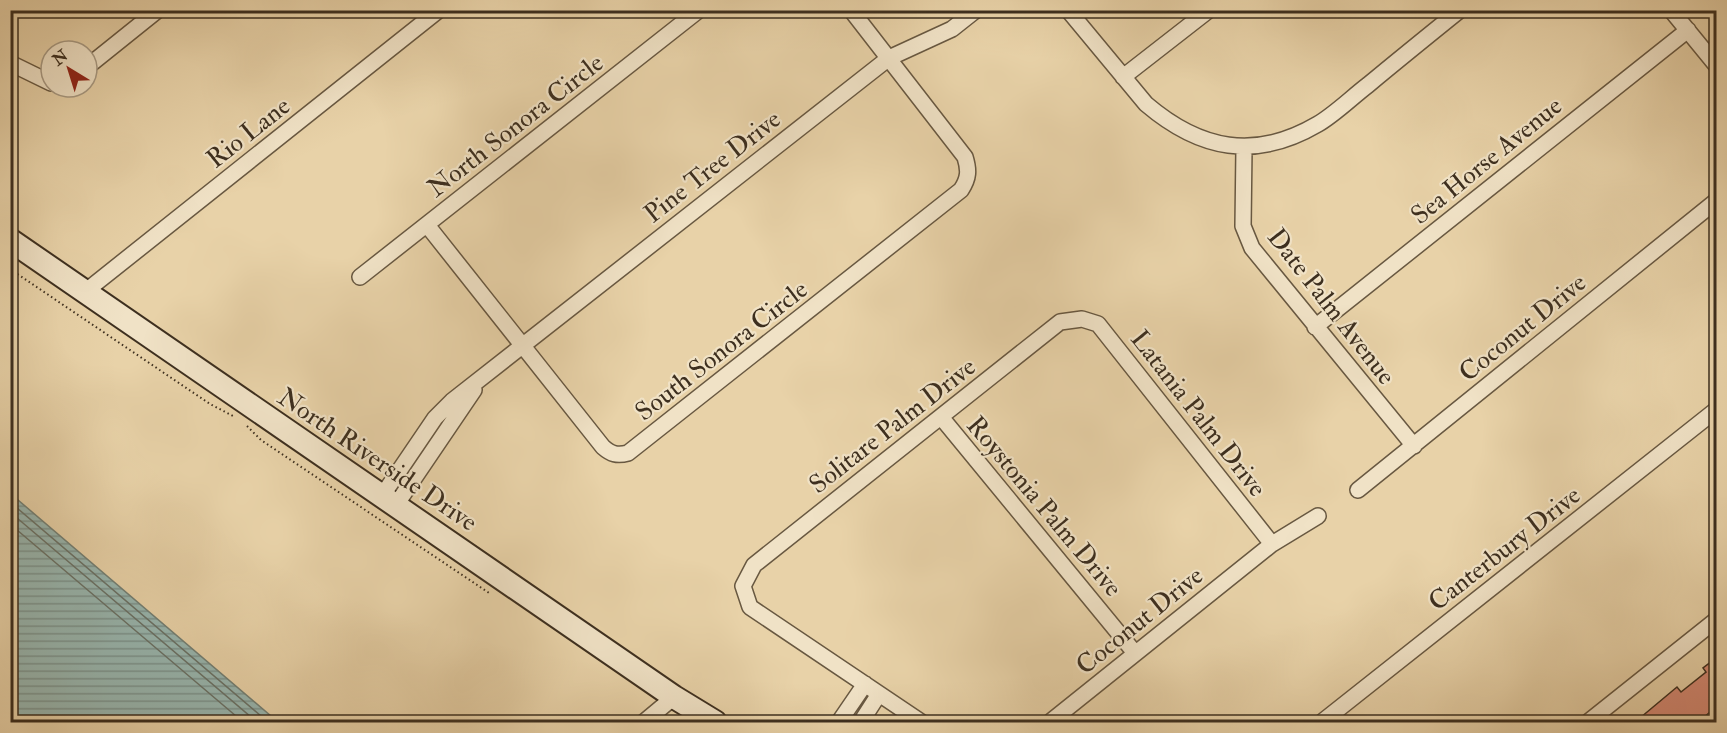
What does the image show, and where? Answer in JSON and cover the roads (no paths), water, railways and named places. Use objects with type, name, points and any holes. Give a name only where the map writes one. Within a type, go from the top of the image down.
[{"type":"street","points":[[99,57],[158,10]]},
{"type":"street","name":"North Sonora Circle","points":[[360,277],[699,10]]},
{"type":"street","points":[[851,10],[889,58]]},
{"type":"street","name":"Pine Tree Drive","points":[[389,501],[487,374],[889,58],[952,29],[976,10]]},
{"type":"street","points":[[1068,10],[1146,104],[1178,129],[1218,144],[1244,148],[1283,140],[1319,123],[1460,10]]},
{"type":"street","points":[[1123,77],[1209,10]]},
{"type":"street","points":[[1671,10],[1716,65]]},
{"type":"street","name":"Rio Lane","points":[[86,291],[445,14]]},
{"type":"street","name":"Sea Horse Avenue","points":[[1315,327],[1688,30]]},
{"type":"street","name":"South Sonora Circle","points":[[427,225],[603,447],[610,453],[619,455],[634,450],[961,190],[967,182],[969,170],[965,157],[889,58]]},
{"type":"street","points":[[10,63],[39,77]]},
{"type":"street","name":"Date Palm Avenue","points":[[1244,148],[1243,226],[1252,248],[1414,446]]},
{"type":"street","name":"Coconut Drive","points":[[1358,490],[1716,201]]},
{"type":"street","name":"North Riverside Drive","points":[[10,240],[715,723]]},
{"type":"street","name":"Solitare Palm Drive","points":[[865,684],[750,608],[743,586],[754,565],[1060,322],[1082,319]]},
{"type":"street","name":"Latania Palm Drive","points":[[1082,319],[1098,324],[1272,544]]},
{"type":"street","name":"Canterbury Drive","points":[[1322,723],[1716,410]]},
{"type":"street","name":"Roystonia Palm Drive","points":[[941,417],[1135,653]]},
{"type":"street","name":"Coconut Drive","points":[[1050,723],[1272,544],[1318,516]]},
{"type":"street","points":[[1588,723],[1716,620]]},
{"type":"street","points":[[839,723],[865,684],[921,723]]},
{"type":"street","points":[[861,723],[879,694]]},
{"type":"street","points":[[644,723],[674,697]]},
{"type":"water","points":[[11,494],[278,722],[11,722]]}]
